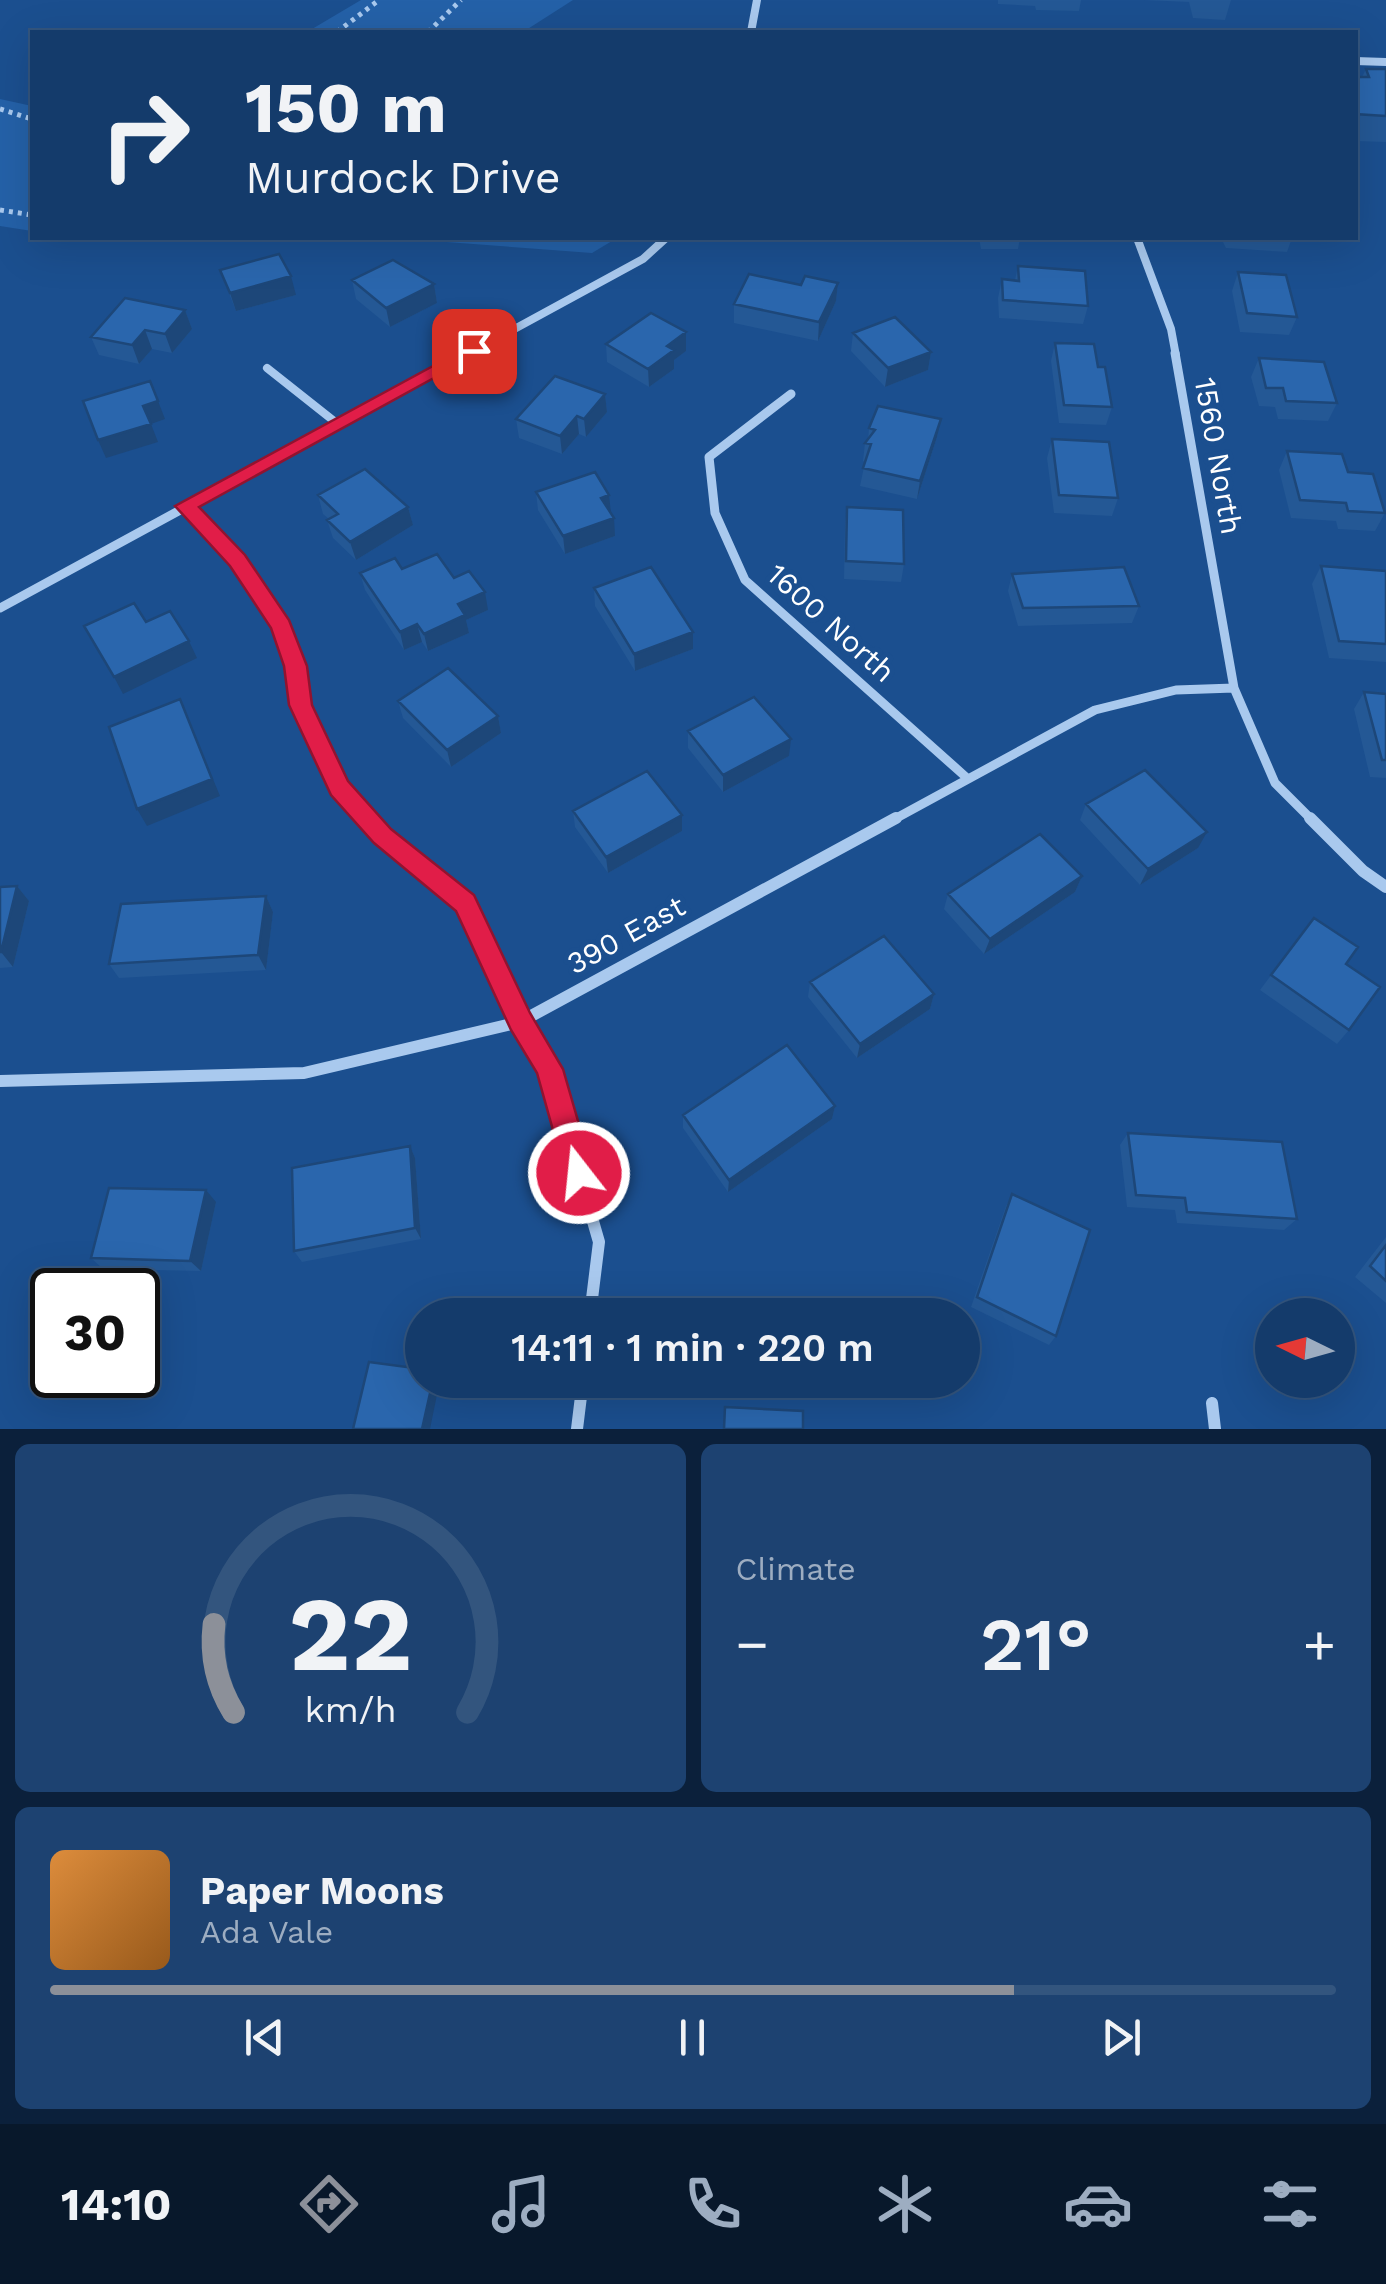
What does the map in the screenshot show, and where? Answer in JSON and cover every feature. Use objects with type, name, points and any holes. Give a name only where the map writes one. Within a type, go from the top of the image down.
[{"type":"street","points":[[750,30],[757,0]]},
{"type":"street","points":[[1358,61],[1386,62]]},
{"type":"street","points":[[0,608],[642,259],[664,240]]},
{"type":"street","name":"1560 North","points":[[1138,240],[1171,329],[1234,688],[1275,783],[1363,871],[1386,887]]},
{"type":"street","name":"1600 North","points":[[791,394],[709,457],[715,513],[746,580],[968,778]]},
{"type":"street","points":[[186,506],[238,561],[281,626],[296,666],[301,705],[340,788],[382,836],[465,903],[520,1022],[549,1069],[599,1242],[592,1298]]},
{"type":"street","name":"390 East","points":[[0,1081],[304,1073],[520,1022],[1096,710],[1176,690],[1234,688]]},
{"type":"street","points":[[577,1429],[580,1398]]},
{"type":"street","points":[[1212,1404],[1215,1429]]},
{"type":"lane","points":[[268,368],[339,425]]},
{"type":"path","points":[[340,30],[379,0]]},
{"type":"path","points":[[430,30],[460,0]]},
{"type":"path","points":[[0,109],[30,118]]},
{"type":"path","points":[[0,210],[30,216]]},
{"type":"shaded area","points":[[361,0],[573,0],[526,30],[310,30]]},
{"type":"shaded area","points":[[0,99],[30,106],[30,231],[0,226]]},
{"type":"shaded area","points":[[420,240],[614,240],[592,253]]},
{"type":"building","points":[[1366,69],[1386,69],[1386,116],[1358,114],[1358,77],[1369,77]]},
{"type":"building","points":[[279,254],[291,276],[230,293],[220,270]]},
{"type":"building","points":[[393,260],[434,284],[386,308],[352,280]]},
{"type":"building","points":[[1018,266],[1085,271],[1088,306],[1003,300],[1002,279],[1019,281]]},
{"type":"building","points":[[1238,272],[1286,275],[1297,317],[1247,313]]},
{"type":"building","points":[[749,274],[801,285],[805,276],[838,283],[819,322],[734,304]]},
{"type":"building","points":[[125,298],[185,310],[165,334],[145,330],[132,345],[91,337]]},
{"type":"building","points":[[651,313],[686,332],[667,346],[674,350],[648,369],[606,344]]},
{"type":"building","points":[[895,317],[931,352],[888,368],[853,333]]},
{"type":"building","points":[[1055,343],[1094,344],[1098,367],[1105,367],[1112,407],[1064,405]]},
{"type":"building","points":[[1259,358],[1324,362],[1337,403],[1286,401],[1283,388],[1266,388]]},
{"type":"building","points":[[555,376],[605,394],[584,419],[577,416],[560,436],[516,419]]},
{"type":"building","points":[[150,381],[158,401],[143,406],[151,424],[98,440],[83,401]]},
{"type":"building","points":[[878,406],[941,419],[920,481],[863,468],[871,444],[865,443],[875,430],[869,428]]},
{"type":"building","points":[[1052,439],[1109,442],[1118,498],[1059,495]]},
{"type":"building","points":[[1287,451],[1342,454],[1348,472],[1373,474],[1385,513],[1348,511],[1346,503],[1300,500]]},
{"type":"building","points":[[365,469],[408,507],[350,542],[327,520],[338,514],[318,495]]},
{"type":"building","points":[[595,472],[609,495],[601,498],[614,518],[563,536],[536,492]]},
{"type":"building","points":[[847,507],[903,510],[904,564],[846,561]]},
{"type":"building","points":[[437,554],[454,578],[469,571],[485,592],[458,604],[465,615],[424,634],[417,624],[400,632],[360,573],[395,558],[402,569]]},
{"type":"building","points":[[1321,566],[1386,571],[1386,644],[1339,641]]},
{"type":"building","points":[[651,567],[693,632],[634,654],[594,588]]},
{"type":"building","points":[[1124,567],[1139,606],[1023,608],[1012,574]]},
{"type":"building","points":[[134,603],[146,622],[170,611],[189,641],[114,677],[84,626]]},
{"type":"building","points":[[448,668],[498,716],[447,750],[398,701]]},
{"type":"building","points":[[1364,692],[1386,694],[1386,760],[1382,760]]},
{"type":"building","points":[[754,697],[791,739],[723,775],[688,731]]},
{"type":"building","points":[[180,699],[212,779],[137,809],[109,727]]},
{"type":"building","points":[[1145,770],[1207,832],[1148,869],[1086,804]]},
{"type":"building","points":[[647,771],[682,815],[606,857],[573,811]]},
{"type":"building","points":[[1040,834],[1082,876],[990,939],[948,894]]},
{"type":"building","points":[[17,886],[1,952],[0,952],[0,887]]},
{"type":"building","points":[[266,896],[258,955],[109,964],[121,904]]},
{"type":"building","points":[[1314,918],[1358,947],[1346,964],[1380,987],[1349,1030],[1271,975]]},
{"type":"building","points":[[884,936],[934,994],[860,1044],[810,982]]},
{"type":"building","points":[[787,1045],[835,1106],[729,1180],[683,1115]]},
{"type":"building","points":[[1128,1133],[1282,1142],[1297,1219],[1187,1212],[1185,1198],[1136,1195]]},
{"type":"building","points":[[410,1146],[415,1228],[294,1251],[292,1168]]},
{"type":"building","points":[[109,1188],[206,1190],[190,1261],[91,1258]]},
{"type":"building","points":[[1012,1194],[1090,1230],[1056,1336],[977,1297]]},
{"type":"building","points":[[1386,1245],[1386,1281],[1370,1266]]},
{"type":"building","points":[[369,1362],[405,1367],[405,1398],[429,1398],[422,1429],[353,1429]]},
{"type":"building","points":[[725,1407],[803,1411],[803,1429],[724,1429]]},
{"type":"route","points":[[474,351],[186,506],[238,561],[281,626],[296,666],[301,705],[340,788],[382,836],[465,903],[520,1022],[549,1069],[579,1173]]}]
